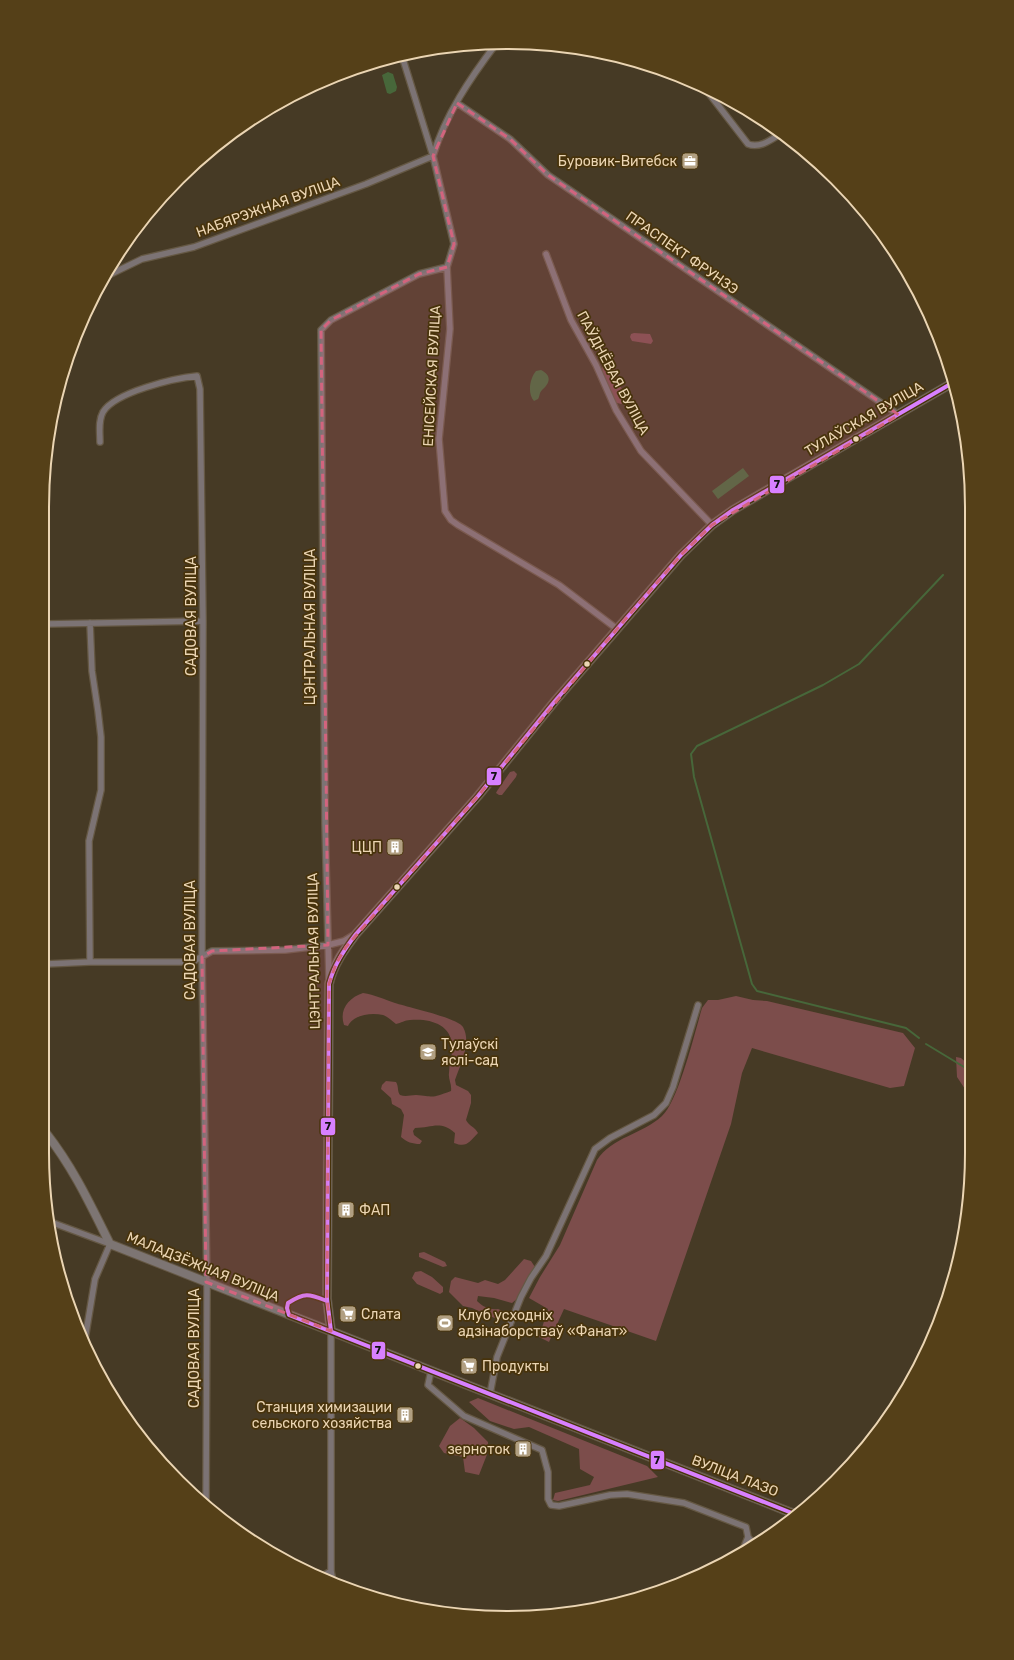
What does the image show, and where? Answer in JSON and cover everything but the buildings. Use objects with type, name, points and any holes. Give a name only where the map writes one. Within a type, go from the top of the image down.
[{"type":"main road","name":"ТУЛАЎСКАЯ ВУЛІЦА","points":[[329,984],[336,964],[356,934],[478,796],[555,701],[681,555],[712,525],[733,510],[948,385]]},
{"type":"main road","name":"ЦЭНТРАЛЬНАЯ ВУЛІЦА","points":[[329,984],[327,1299],[331,1331]]},
{"type":"main road","points":[[49,1137],[64,1156],[83,1188],[110,1244]]},
{"type":"main road","name":"МАЛАДЗЁЖНАЯ ВУЛІЦА","points":[[110,1244],[490,1394]]},
{"type":"main road","name":"ВУЛІЦА ЛАЗО","points":[[490,1394],[790,1512]]},
{"type":"street","points":[[433,156],[437,143],[457,103],[492,50]]},
{"type":"street","name":"ЕНІСЕЙСКАЯ ВУЛІЦА","points":[[404,61],[433,156],[454,244],[447,267],[450,329],[439,439],[445,511],[451,520],[458,525],[560,585],[617,629]]},
{"type":"street","points":[[712,97],[748,144],[752,146],[762,144],[776,137]]},
{"type":"street","name":"ПРАСПЕКТ ФРУНЗЭ","points":[[457,103],[510,139],[548,175],[899,415]]},
{"type":"street","name":"НАБЯРЭЖНАЯ ВУЛІЦА","points":[[113,273],[142,259],[194,247],[366,184],[433,156]]},
{"type":"street","name":"ПАЎДНЁВАЯ ВУЛІЦА","points":[[546,254],[571,320],[596,365],[616,410],[641,451],[712,525]]},
{"type":"street","name":"ЦЭНТРАЛЬНАЯ ВУЛІЦА","points":[[329,984],[325,808],[321,330],[331,320],[419,274],[447,267]]},
{"type":"street","name":"САДОВАЯ ВУЛІЦА","points":[[100,442],[100,419],[104,411],[115,400],[138,390],[197,376],[200,388],[203,621],[202,957],[206,1282],[206,1498]]},
{"type":"street","points":[[49,624],[203,621]]},
{"type":"street","points":[[90,623],[92,672],[101,737],[101,790],[89,841],[90,962]]},
{"type":"street","points":[[49,964],[90,962],[192,962],[212,951],[285,950],[328,945],[344,941],[356,934]]},
{"type":"street","points":[[490,1394],[497,1356],[521,1297],[531,1278],[546,1256],[595,1149],[610,1138],[654,1115],[666,1103],[673,1087],[698,1005]]},
{"type":"street","name":"МАЛАДЗЁЖНАЯ ВУЛІЦА","points":[[55,1224],[110,1244],[95,1279],[86,1333]]},
{"type":"street","name":"ЦЭНТРАЛЬНАЯ ВУЛІЦА","points":[[331,1331],[332,1576]]},
{"type":"street","points":[[431,1371],[428,1384],[464,1416],[542,1450],[548,1472],[548,1499],[552,1505],[559,1506],[610,1495],[627,1494],[669,1501],[684,1504],[746,1527],[748,1537],[751,1540]]},
{"type":"street","points":[[745,1544],[748,1537]]},
{"type":"street","points":[[327,1574],[331,1571]]},
{"type":"highlighted area","points":[[457,103],[510,139],[548,175],[899,415],[712,525],[681,555],[605,643],[478,796],[346,947],[336,964],[329,984],[327,1299],[331,1331],[206,1282],[202,957],[212,951],[328,945],[321,330],[331,320],[419,274],[447,267],[454,244],[433,156]]},
{"type":"shaded area","points":[[388,72],[393,74],[397,87],[396,91],[390,94],[387,93],[382,75]]},
{"type":"shaded area","points":[[631,334],[650,334],[653,341],[651,344],[632,341],[630,337]]},
{"type":"shaded area","points":[[605,360],[608,360],[614,364],[617,381],[627,397],[625,402],[621,404],[614,402],[605,381],[602,370]]},
{"type":"shaded area","points":[[541,370],[545,372],[549,380],[540,392],[538,399],[534,401],[530,390],[531,381],[536,371]]},
{"type":"shaded area","points":[[743,468],[749,476],[718,499],[712,491]]},
{"type":"shaded area","points":[[514,771],[517,774],[516,777],[502,795],[496,793],[510,772]]},
{"type":"shaded area","points":[[363,993],[452,1020],[463,1027],[466,1047],[455,1080],[456,1085],[468,1091],[471,1095],[471,1103],[466,1120],[478,1133],[468,1143],[462,1145],[454,1143],[455,1133],[450,1129],[440,1126],[415,1128],[413,1131],[414,1135],[422,1141],[420,1144],[414,1144],[401,1137],[404,1115],[401,1109],[392,1104],[391,1098],[381,1089],[382,1085],[386,1081],[396,1082],[400,1095],[404,1096],[434,1096],[451,1091],[449,1070],[452,1049],[451,1038],[443,1027],[431,1021],[406,1020],[396,1024],[386,1016],[378,1014],[363,1015],[354,1019],[348,1026],[344,1025],[343,1014],[346,1005],[353,998]]},
{"type":"shaded area","points":[[736,996],[753,1000],[767,1001],[903,1033],[915,1048],[904,1086],[890,1088],[752,1048],[742,1073],[731,1124],[656,1341],[564,1309],[549,1342],[539,1337],[548,1309],[529,1298],[560,1245],[597,1160],[603,1152],[611,1146],[646,1127],[662,1116],[674,1097],[680,1082],[702,1008],[708,1000],[718,1000]]},
{"type":"shaded area","points":[[956,1057],[961,1058],[965,1062],[965,1089],[957,1077]]},
{"type":"shaded area","points":[[424,1252],[445,1262],[447,1266],[443,1267],[419,1257],[419,1253]]},
{"type":"shaded area","points":[[524,1259],[531,1261],[535,1267],[518,1298],[512,1303],[494,1298],[478,1296],[477,1301],[484,1306],[492,1309],[498,1309],[507,1313],[504,1318],[499,1320],[472,1308],[463,1306],[449,1292],[451,1281],[455,1277],[478,1283],[485,1280],[498,1284],[505,1280]]},
{"type":"shaded area","points":[[421,1271],[432,1277],[443,1287],[443,1292],[440,1294],[417,1284],[412,1278],[415,1272]]},
{"type":"shaded area","points":[[478,1398],[647,1466],[658,1477],[558,1501],[553,1500],[555,1493],[590,1485],[594,1477],[580,1469],[579,1449],[529,1427],[514,1429],[490,1421],[469,1402]]},
{"type":"shaded area","points":[[460,1418],[474,1428],[488,1442],[488,1452],[479,1475],[465,1472],[463,1457],[444,1453],[439,1446],[450,1426]]},
{"type":"waterway","points":[[919,1038],[906,1028],[757,991],[752,984],[694,777],[691,754],[697,746],[823,685],[859,664],[943,575]]},
{"type":"waterway","points":[[926,1044],[965,1068]]},
{"type":"transit line","name":"7","points":[[331,1331],[327,1299],[329,984],[334,970],[344,952],[356,934],[478,796],[555,701],[681,555],[712,525],[733,510],[948,385]]},
{"type":"transit line","name":"7","points":[[327,1301],[307,1295],[299,1297],[288,1303],[287,1308],[289,1315],[790,1512]]},
{"type":"place","name":"Буровик-Витебск","points":[[690,161]]},
{"type":"place","name":"ЦЦП","points":[[395,847]]},
{"type":"place","name":"Тулаўскі яслі-сад","points":[[428,1052]]},
{"type":"place","name":"ФАП","points":[[346,1210]]},
{"type":"place","name":"Слата","points":[[348,1314]]},
{"type":"place","name":"Клуб усходніх адзінаборстваў «Фанат»","points":[[445,1323]]},
{"type":"place","name":"Продукты","points":[[469,1366]]},
{"type":"place","name":"Станция химизации сельского хозяйства","points":[[405,1415]]},
{"type":"place","name":"зерноток","points":[[523,1449]]}]
